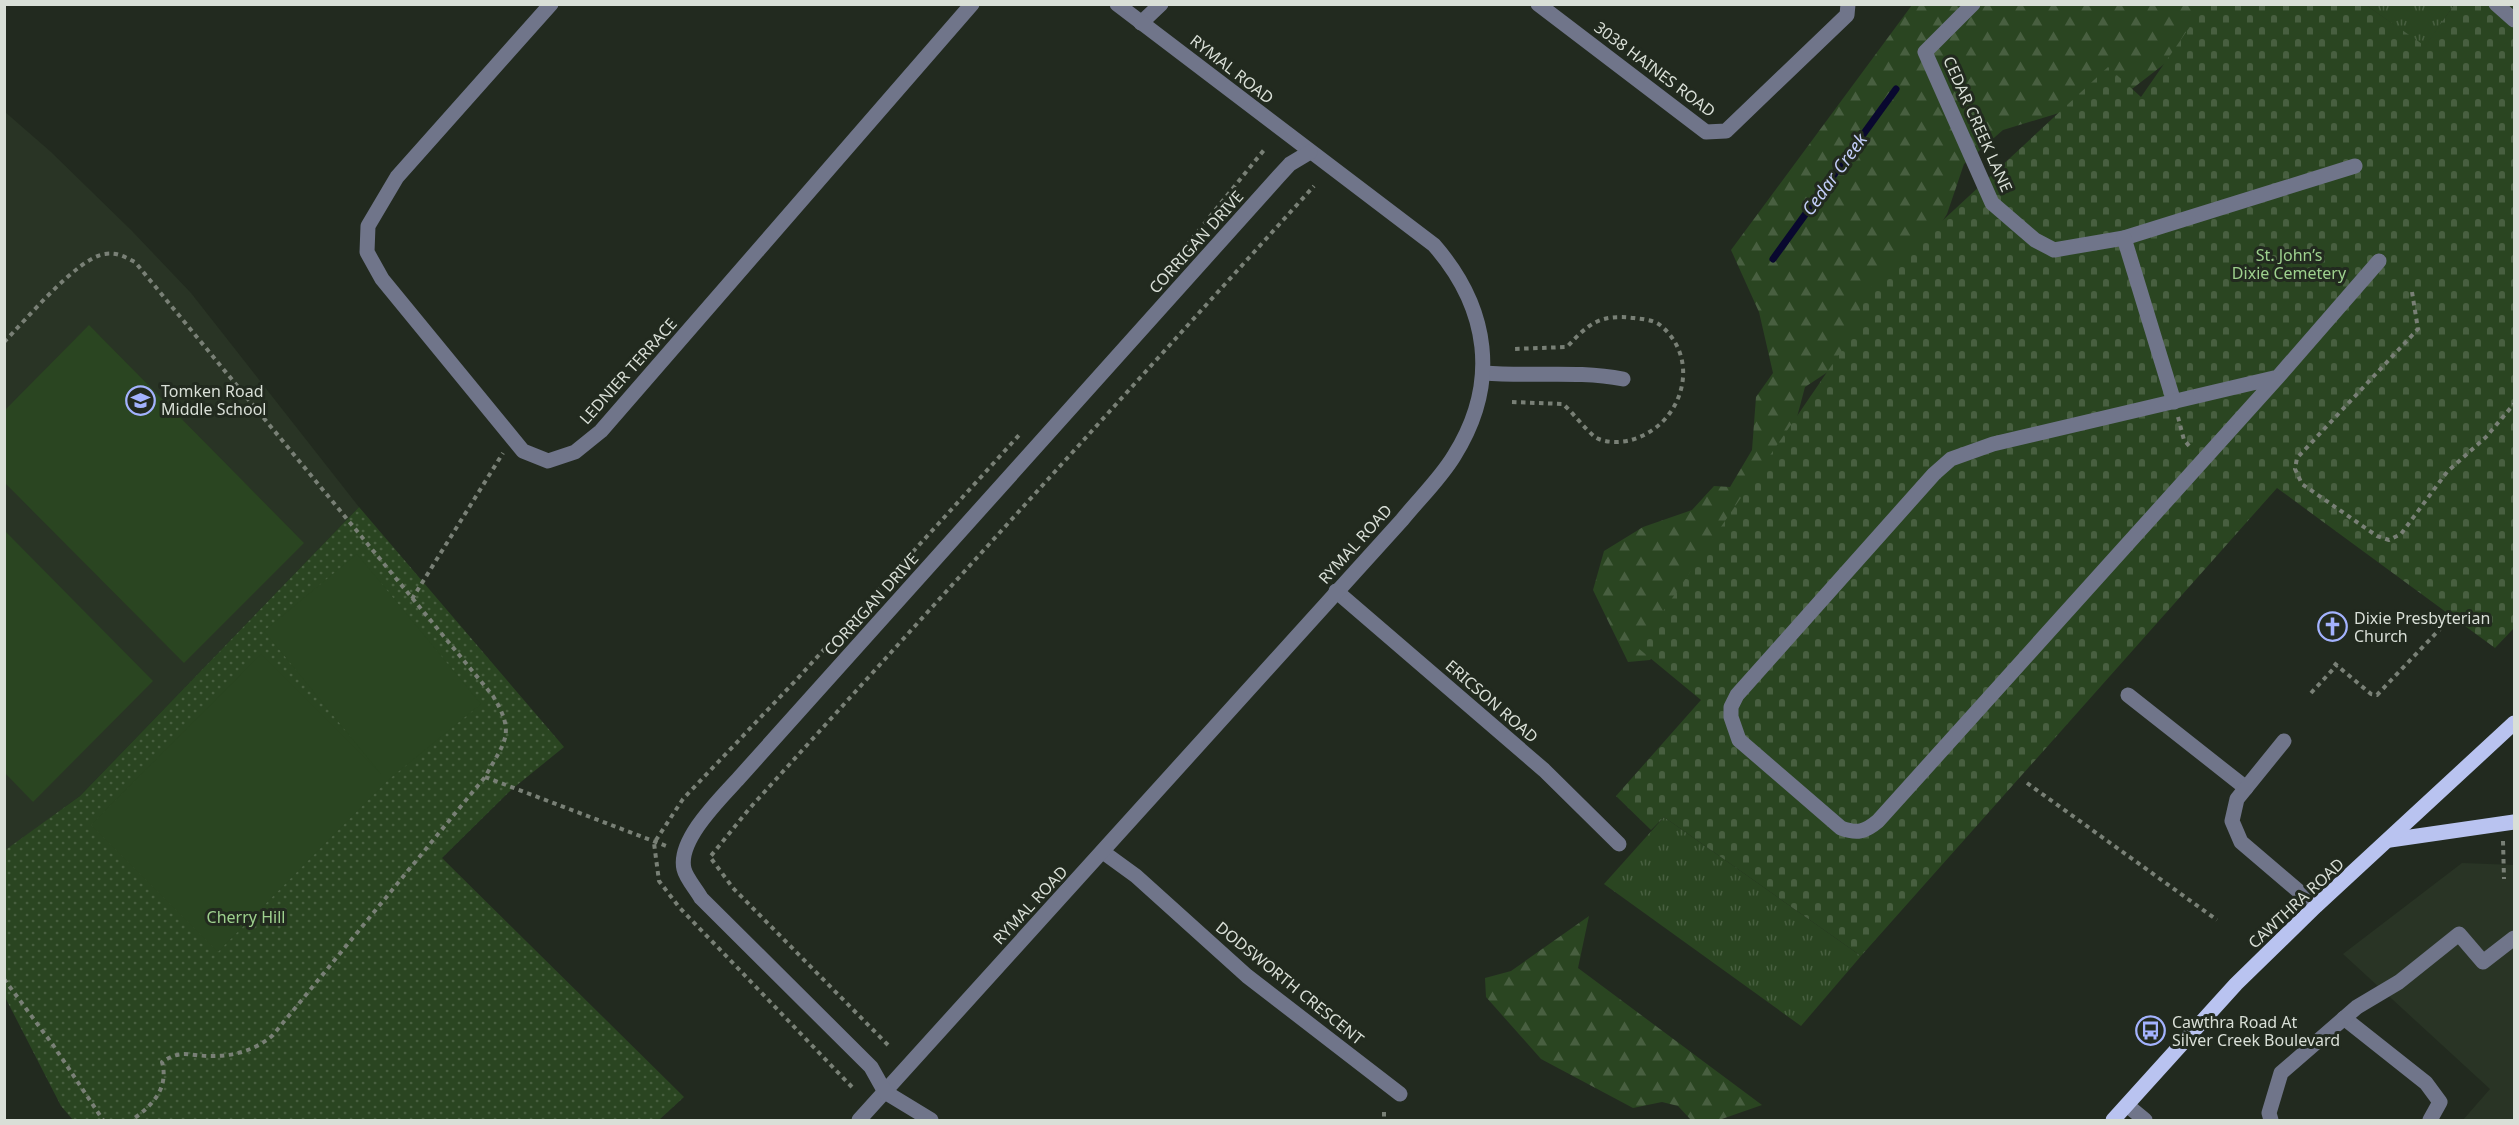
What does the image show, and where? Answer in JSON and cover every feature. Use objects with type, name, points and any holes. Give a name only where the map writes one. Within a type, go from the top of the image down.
[{"type":"main road","name":"CAWTHRA ROAD","points":[[2113,1120],[2236,984],[2316,906],[2390,840],[2418,811],[2512,731]]},
{"type":"main road","points":[[2390,840],[2514,822]]},
{"type":"street","name":"LEDNIER TERRACE","points":[[551,4],[397,177],[368,226],[367,252],[382,279],[524,451],[548,461],[575,452],[601,430],[972,4]]},
{"type":"street","name":"RYMAL ROAD","points":[[859,1120],[1103,852],[1335,591],[1402,520],[1454,456],[1477,410],[1484,373],[1479,322],[1468,294],[1453,267],[1434,245],[1117,4]]},
{"type":"street","points":[[1141,23],[1161,4]]},
{"type":"street","name":"3038 HAINES ROAD","points":[[1538,4],[1706,132],[1726,130],[1847,15],[1848,4]]},
{"type":"street","name":"CEDAR CREEK LANE","points":[[1973,4],[1926,52],[1992,203],[2035,240],[2054,250],[2124,238]]},
{"type":"street","points":[[2496,4],[2514,20]]},
{"type":"street","name":"CORRIGAN DRIVE","points":[[684,852],[702,821],[739,778],[1278,177],[1290,164],[1310,152]]},
{"type":"street","points":[[2174,402],[2124,238],[2355,166]]},
{"type":"street","points":[[2278,377],[1993,444],[1952,459],[1934,474],[1737,695],[1731,706],[1731,717],[1739,740],[1841,828],[1854,833],[1867,830],[1878,821],[2278,377],[2379,261]]},
{"type":"street","points":[[1484,373],[1515,376],[1592,373],[1623,379]]},
{"type":"street","name":"ERICSON ROAD","points":[[1335,591],[1544,770],[1619,844]]},
{"type":"street","points":[[2128,695],[2246,788]]},
{"type":"street","points":[[2284,741],[2237,799],[2232,821],[2241,842],[2316,906]]},
{"type":"street","points":[[684,852],[684,870],[701,898],[871,1067],[885,1092],[931,1120]]},
{"type":"street","name":"DODSWORTH CRESCENT","points":[[1103,852],[1136,876],[1247,976],[1400,1094]]},
{"type":"street","points":[[2271,1120],[2269,1113],[2281,1073],[2357,1007],[2399,982],[2459,934],[2483,962],[2514,938]]},
{"type":"street","points":[[2344,1018],[2426,1083],[2440,1102],[2430,1120]]},
{"type":"street","points":[[2128,1106],[2145,1120]]},
{"type":"path","points":[[888,1045],[733,888],[710,857],[749,809],[1314,186]]},
{"type":"path","points":[[4,342],[81,264],[103,254],[118,253],[135,262],[493,696],[507,719],[506,740],[485,777],[273,1035],[247,1052],[209,1056],[176,1053],[162,1062],[166,1075],[162,1088],[145,1111],[132,1120]]},
{"type":"path","points":[[2412,292],[2418,329],[2297,458],[2295,469],[2302,484],[2377,536],[2389,540],[2401,534],[2447,471],[2486,437],[2514,404]]},
{"type":"path","points":[[2174,402],[2184,440],[2202,461]]},
{"type":"path","points":[[412,599],[503,453]]},
{"type":"path","points":[[2311,693],[2336,664],[2371,694],[2377,695],[2440,629]]},
{"type":"path","points":[[485,777],[568,811],[684,852]]},
{"type":"path","points":[[2027,783],[2217,920]]},
{"type":"path","points":[[2503,840],[2504,879]]},
{"type":"path","points":[[4,979],[53,1045],[103,1120]]},
{"type":"path","points":[[1384,1112],[1384,1120]]},
{"type":"shaded area","name":"Tomken Road Middle School","points":[[4,111],[51,152],[132,231],[191,293],[359,507],[80,796],[5,851]]},
{"type":"shaded area","points":[[2462,863],[2514,865],[2514,1120],[2463,1120],[2490,1089],[2343,954]]},
{"type":"green space","points":[[1912,5],[2229,5],[2176,55],[2128,92],[2003,130],[1964,164],[1947,214],[1912,270],[1843,362],[1805,387],[1792,436],[1674,634],[1650,660],[1628,662],[1593,590],[1604,551],[1643,527],[1692,510],[1714,486],[1730,487],[1752,450],[1756,397],[1773,373],[1759,312],[1731,250]]},
{"type":"green space","name":"St. John’s Dixie Cemetery","points":[[2205,5],[2366,5],[2425,46],[2454,5],[2514,5],[2514,628],[2495,648],[2277,488],[1861,956],[1664,817],[1651,830],[1616,796],[1701,700],[1638,648],[1862,321],[1858,299],[2108,67],[2141,97]]},
{"type":"green space","points":[[2366,5],[2454,5],[2425,47]]},
{"type":"green space","points":[[89,325],[304,543],[184,663],[5,483],[5,410]]},
{"type":"green space","name":"Cherry Hill","points":[[359,507],[564,747],[511,790],[442,858],[684,1097],[659,1120],[73,1120],[61,1106],[5,997],[4,851],[80,796]]},
{"type":"green space","points":[[5,531],[153,681],[33,802],[5,773]]},
{"type":"green space","points":[[357,554],[481,704],[387,781],[218,952],[91,825],[261,654],[381,774],[264,631]]},
{"type":"green space","points":[[1664,817],[1861,956],[1801,1026],[1604,884]]},
{"type":"green space","points":[[1589,916],[1578,968],[1762,1105],[1719,1120],[1691,1120],[1678,1106],[1662,1102],[1633,1108],[1541,1059],[1486,997],[1485,978],[1511,971]]},
{"type":"waterway","name":"Cedar Creek","points":[[1773,259],[1896,89]]},
{"type":"place","name":"Tomken Road Middle School","points":[[140,400]]},
{"type":"place","name":"Dixie Presbyterian Church","points":[[2333,627]]},
{"type":"place","name":"Cawthra Road At Silver Creek Boulevard","points":[[2151,1031]]}]
